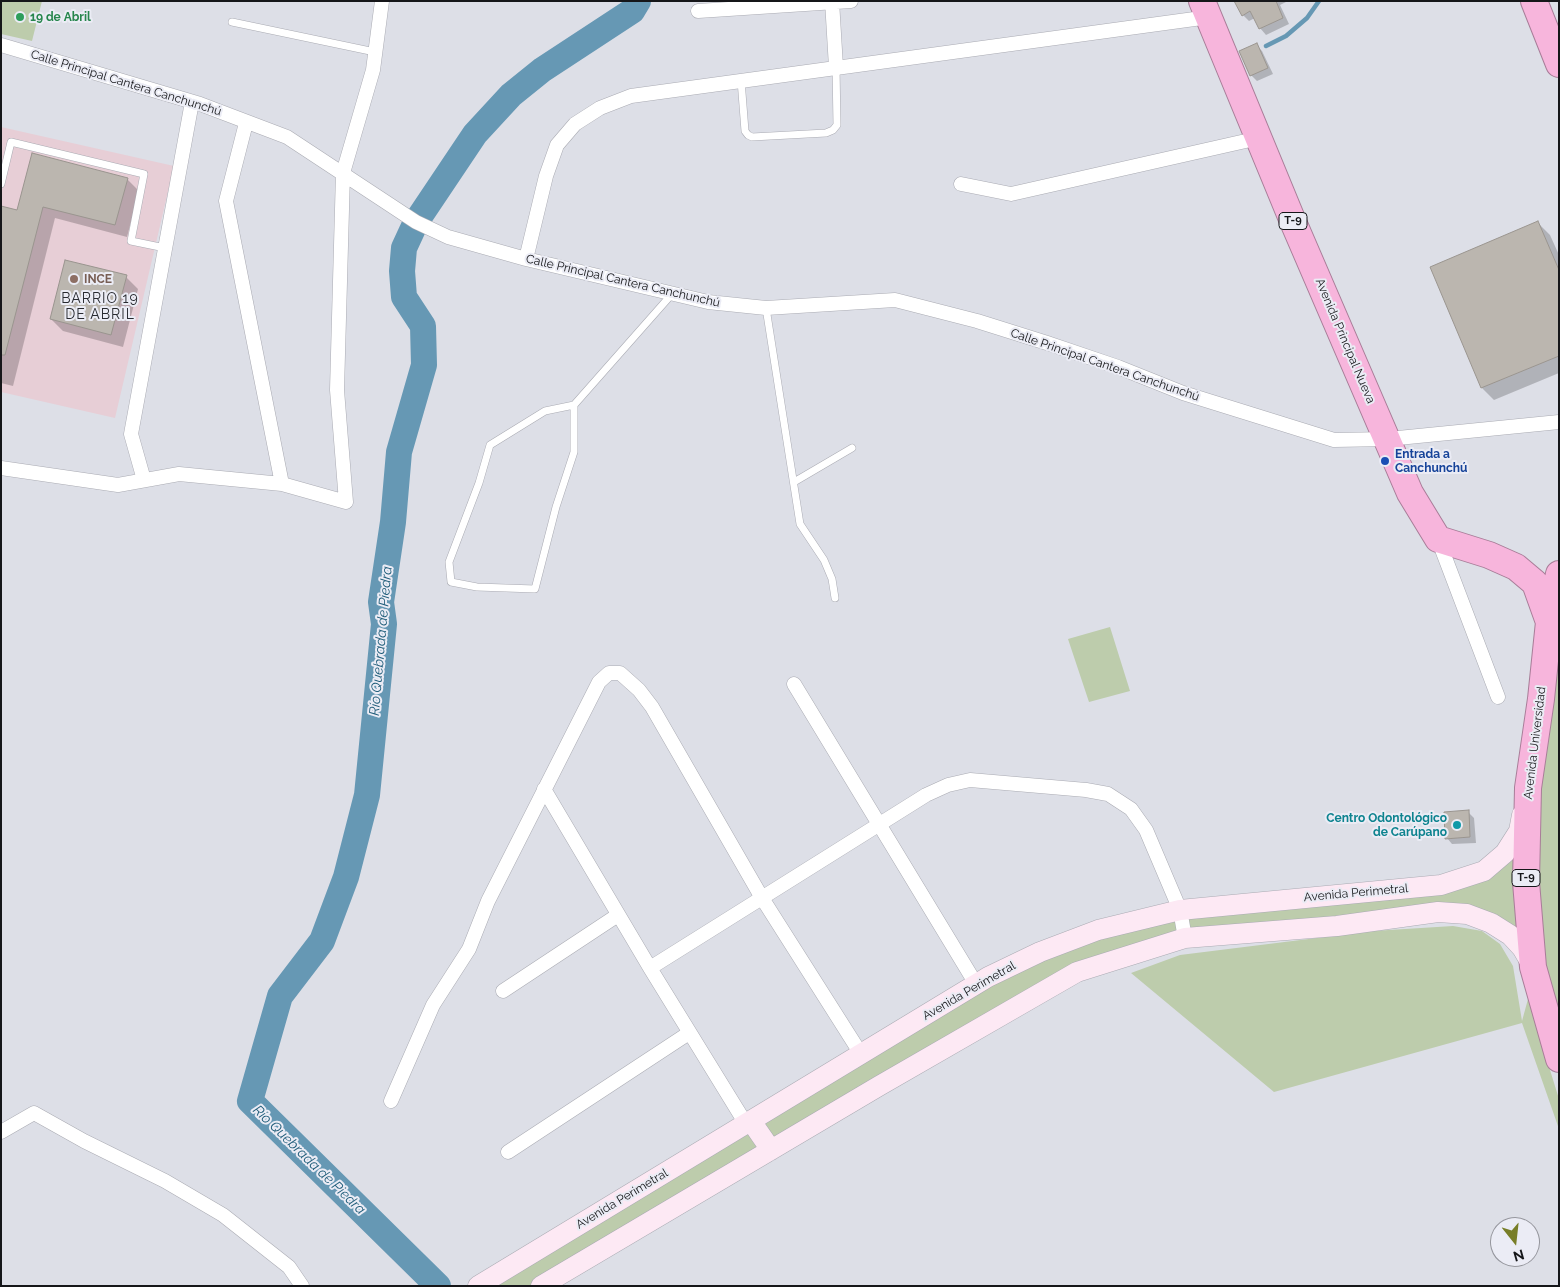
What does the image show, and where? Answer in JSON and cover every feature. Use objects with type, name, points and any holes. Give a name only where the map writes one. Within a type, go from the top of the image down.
[{"type":"highway","points":[[1534,1],[1559,64]]},
{"type":"highway","name":"Avenida Principal Nueva","points":[[1206,9],[1410,493],[1438,539]]},
{"type":"highway","name":"T-9","points":[[1438,539],[1489,555],[1516,567],[1536,583],[1549,622]]},
{"type":"highway","name":"Avenida Universidad","points":[[1559,574],[1549,622],[1541,699],[1528,788],[1526,882],[1533,967],[1559,1059]]},
{"type":"main road","name":"Avenida Perimetral","points":[[478,1286],[976,984],[1040,952],[1098,930],[1180,910],[1441,884],[1484,871],[1505,853],[1519,831],[1528,788]]},
{"type":"main road","points":[[541,1286],[770,1150],[1078,972],[1185,938],[1337,926],[1438,912],[1467,914],[1491,923],[1510,935],[1522,948],[1533,967]]},
{"type":"main road","points":[[749,1123],[770,1150]]},
{"type":"street","points":[[1,468],[118,485],[179,474],[282,484],[346,502],[336,390],[343,173],[373,70],[382,1]]},
{"type":"street","points":[[698,11],[851,1]]},
{"type":"street","points":[[832,2],[836,67]]},
{"type":"street","points":[[526,259],[546,176],[557,145],[575,124],[600,108],[630,96],[836,67],[1206,9]]},
{"type":"street","name":"Calle Principal Cantera Canchunchú","points":[[1,45],[192,102],[287,137],[416,222],[448,237],[526,259],[708,302],[766,308],[895,300],[977,321],[1048,343],[1118,367],[1183,393],[1334,440],[1388,439],[1559,422]]},
{"type":"street","points":[[144,480],[131,434],[192,102]]},
{"type":"street","points":[[246,123],[226,201],[282,484]]},
{"type":"street","points":[[961,184],[1011,194],[1259,138]]},
{"type":"street","points":[[1438,539],[1498,697]]},
{"type":"street","points":[[391,1101],[433,1005],[469,950],[488,901],[544,789],[599,682],[609,673],[620,673],[639,690],[652,707],[762,898],[861,1054]]},
{"type":"street","points":[[794,684],[976,984]]},
{"type":"street","points":[[650,968],[926,795],[948,785],[970,780],[1086,790],[1108,794],[1131,810],[1146,830],[1180,910],[1185,938]]},
{"type":"street","points":[[544,789],[689,1033],[749,1123]]},
{"type":"street","points":[[503,991],[618,915]]},
{"type":"street","points":[[508,1152],[689,1033]]},
{"type":"street","points":[[1,1132],[34,1113],[84,1142],[166,1181],[223,1215],[289,1267],[302,1286]]},
{"type":"lane","points":[[232,22],[375,52]]},
{"type":"lane","points":[[741,79],[745,131],[748,135],[752,137],[826,133],[834,130],[837,125],[836,67]]},
{"type":"lane","points":[[1,184],[11,142],[144,174],[131,241],[165,248]]},
{"type":"lane","points":[[574,405],[574,452],[556,507],[535,589],[477,587],[451,582],[450,562],[479,483],[490,445],[545,411],[574,405],[672,294]]},
{"type":"lane","points":[[766,308],[800,524],[824,560],[832,579],[834,598]]},
{"type":"lane","points":[[794,482],[852,448]]},
{"type":"shaded area","name":"INCE","points":[[1,127],[174,166],[115,418],[1,392]]},
{"type":"green space","name":"19 de Abril","points":[[1,1],[42,1],[32,41],[1,34]]},
{"type":"green space","points":[[1110,627],[1130,691],[1089,702],[1068,639]]},
{"type":"green space","points":[[1559,628],[1559,1014],[1545,967],[1533,827]]},
{"type":"green space","points":[[1519,831],[1522,940],[1477,910],[1185,938],[1077,972],[541,1286],[478,1286],[987,977],[1098,930],[1484,871]]},
{"type":"green space","points":[[1453,926],[1482,931],[1500,944],[1513,966],[1522,1021],[1528,999],[1559,1099],[1559,1129],[1522,1023],[1274,1092],[1131,973],[1180,955],[1373,931]]},
{"type":"building","points":[[1234,1],[1276,1],[1283,18],[1259,29],[1250,11],[1242,16]]},
{"type":"building","points":[[1257,43],[1268,68],[1250,76],[1239,51]]},
{"type":"building","points":[[32,153],[128,178],[115,225],[43,207],[5,355],[1,355],[1,206],[17,210]]},
{"type":"building","points":[[1538,221],[1559,270],[1559,356],[1481,388],[1430,267]]},
{"type":"building","points":[[65,260],[127,275],[111,335],[50,319]]},
{"type":"building","name":"Centro Odontológico de Carúpano","points":[[1469,810],[1470,837],[1445,839],[1444,812]]},
{"type":"waterway","name":"Río Quebrada de Piedra","points":[[438,1286],[250,1101],[280,996],[322,941],[346,877],[367,795],[384,624],[381,602],[393,522],[399,452],[424,365],[423,326],[404,297],[402,271],[404,248],[416,222],[475,134],[511,95],[542,70],[632,11],[638,1]]},
{"type":"waterway","points":[[1266,46],[1286,36],[1307,18],[1319,1]]},
{"type":"place","name":"19 de Abril","points":[[20,17]]},
{"type":"place","name":"INCE","points":[[74,279]]},
{"type":"place","name":"Entrada a Canchunchú","points":[[1385,461]]},
{"type":"place","name":"Centro Odontológico de Carúpano","points":[[1457,825]]},
{"type":"district","name":"BARRIO 19 DE ABRIL","points":[[100,308]]}]
